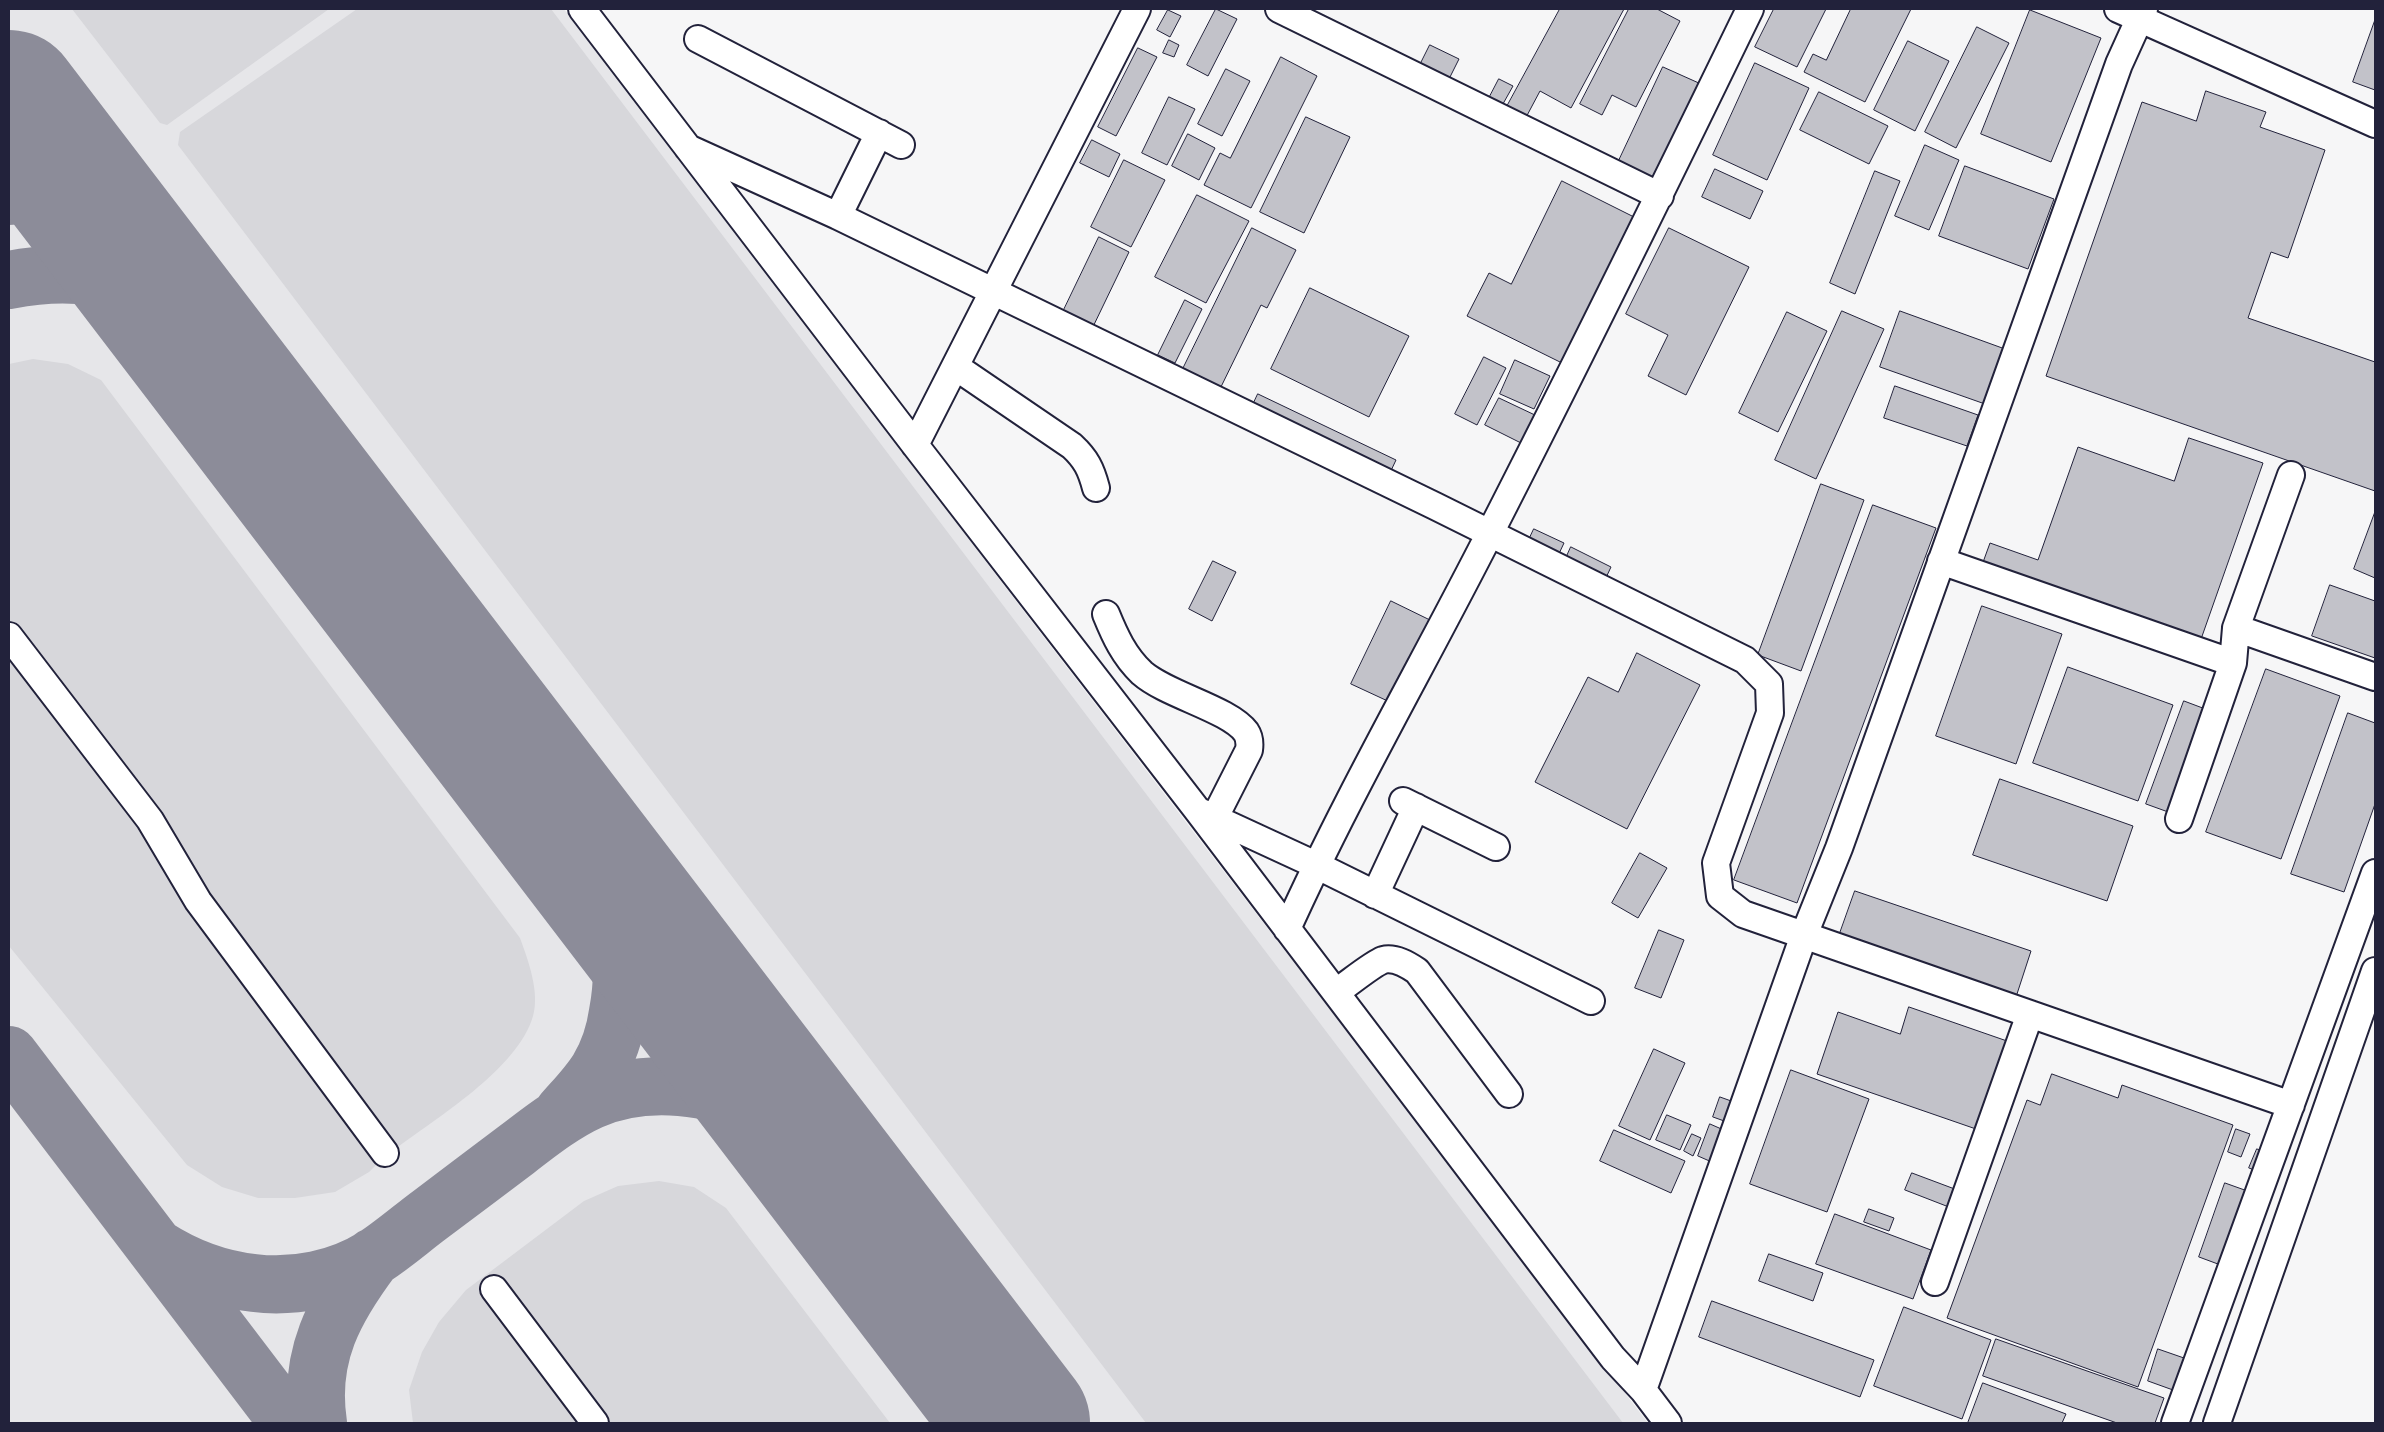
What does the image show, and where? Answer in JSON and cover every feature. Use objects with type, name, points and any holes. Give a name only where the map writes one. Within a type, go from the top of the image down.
[{"type":"street","points":[[584,9],[915,445],[1206,814],[1287,929],[1613,1358],[1643,1390],[1668,1423]]},
{"type":"street","points":[[915,445],[1137,9]]},
{"type":"street","points":[[1279,9],[1660,196]]},
{"type":"street","points":[[1287,929],[1316,865],[1490,534],[1660,196],[1750,9]]},
{"type":"street","points":[[1643,1390],[1804,936],[1839,848],[2119,64],[2134,12],[2375,124]]},
{"type":"street","points":[[698,39],[890,139],[838,216]]},
{"type":"street","points":[[688,148],[838,216],[1745,660],[1769,684],[1770,714],[1716,863],[1720,896],[1743,914],[2290,1105]]},
{"type":"street","points":[[956,366],[1072,446],[1084,458],[1091,469],[1096,488]]},
{"type":"street","points":[[2179,819],[2232,663],[2236,628],[2291,475]]},
{"type":"street","points":[[1941,560],[2232,663]]},
{"type":"street","points":[[1106,614],[1115,638],[1128,658],[1143,674],[1162,686],[1232,720],[1246,731],[1250,740],[1249,750],[1206,814]]},
{"type":"street","points":[[2236,628],[2375,677]]},
{"type":"street","points":[[9,636],[150,820],[198,901],[385,1153]]},
{"type":"street","points":[[1375,895],[1409,804],[1496,847]]},
{"type":"street","points":[[1206,814],[1316,865],[1591,1001]]},
{"type":"street","points":[[2175,1423],[2375,873]]},
{"type":"street","points":[[1336,992],[1383,960],[1396,960],[1407,964],[1417,971],[1509,1094]]},
{"type":"street","points":[[2217,1423],[2375,971]]},
{"type":"street","points":[[1936,1282],[2030,1014]]},
{"type":"street","points":[[494,1289],[595,1423]]},
{"type":"shaded area","points":[[9,9],[564,9],[1648,1423],[9,1423]]},
{"type":"shaded area","points":[[72,9],[329,9],[167,125],[160,123]]},
{"type":"shaded area","points":[[357,9],[551,9],[1623,1423],[1146,1423],[178,145],[180,132]]},
{"type":"shaded area","points":[[33,359],[68,364],[101,380],[520,938],[532,976],[535,997],[533,1016],[524,1036],[511,1055],[474,1091],[394,1150],[203,898],[155,812],[9,623],[9,364]]},
{"type":"shaded area","points":[[9,652],[142,824],[383,1158],[369,1172],[335,1192],[295,1198],[258,1198],[222,1187],[187,1165],[9,946]]},
{"type":"shaded area","points":[[659,1181],[694,1187],[726,1208],[890,1423],[413,1423],[409,1390],[422,1352],[439,1322],[466,1290],[584,1201],[618,1186]]},
{"type":"building","points":[[1216,9],[1237,19],[1208,76],[1187,65]]},
{"type":"building","points":[[1560,9],[1624,9],[1571,108],[1540,91],[1523,123],[1504,112]]},
{"type":"building","points":[[1629,9],[1657,9],[1680,21],[1636,107],[1612,95],[1602,115],[1580,104]]},
{"type":"building","points":[[1774,9],[1826,9],[1797,67],[1755,47]]},
{"type":"building","points":[[1851,9],[1911,9],[1865,102],[1804,72],[1813,54],[1826,60]]},
{"type":"building","points":[[1168,10],[1181,16],[1170,37],[1157,30]]},
{"type":"building","points":[[2030,10],[2101,38],[2051,162],[1981,134]]},
{"type":"building","points":[[2375,20],[2375,90],[2353,82]]},
{"type":"building","points":[[1977,27],[2009,43],[1956,148],[1925,132]]},
{"type":"building","points":[[1169,40],[1179,45],[1174,57],[1163,53]]},
{"type":"building","points":[[1908,41],[1949,61],[1915,131],[1874,110]]},
{"type":"building","points":[[1430,45],[1459,59],[1447,83],[1418,69]]},
{"type":"building","points":[[1138,48],[1157,57],[1116,136],[1098,127]]},
{"type":"building","points":[[1281,57],[1317,76],[1251,208],[1204,185],[1220,153],[1230,158]]},
{"type":"building","points":[[1755,63],[1809,88],[1767,180],[1713,155]]},
{"type":"building","points":[[1663,67],[1701,84],[1653,186],[1615,169]]},
{"type":"building","points":[[1226,69],[1250,81],[1222,136],[1198,124]]},
{"type":"building","points":[[1499,79],[1513,86],[1499,111],[1486,104]]},
{"type":"building","points":[[2206,91],[2266,112],[2260,127],[2325,150],[2288,258],[2271,252],[2248,318],[2375,362],[2375,491],[2046,376],[2142,102],[2196,121]]},
{"type":"building","points":[[1819,92],[1888,126],[1869,164],[1800,130]]},
{"type":"building","points":[[1169,97],[1195,109],[1167,165],[1142,153]]},
{"type":"building","points":[[1306,117],[1350,137],[1304,233],[1260,212]]},
{"type":"building","points":[[1188,134],[1215,148],[1199,180],[1172,166]]},
{"type":"building","points":[[1092,140],[1120,154],[1109,177],[1080,163]]},
{"type":"building","points":[[1925,145],[1959,160],[1929,230],[1895,216]]},
{"type":"building","points":[[1124,160],[1165,180],[1131,247],[1091,227]]},
{"type":"building","points":[[1965,166],[2054,199],[2028,269],[1939,236]]},
{"type":"building","points":[[1715,169],[1763,191],[1750,219],[1702,197]]},
{"type":"building","points":[[1875,171],[1900,181],[1855,294],[1830,283]]},
{"type":"building","points":[[1562,181],[1636,218],[1564,364],[1467,316],[1489,273],[1511,284]]},
{"type":"building","points":[[1197,195],[1249,221],[1206,303],[1155,277]]},
{"type":"building","points":[[1252,228],[1296,250],[1267,308],[1261,305],[1218,393],[1180,375]]},
{"type":"building","points":[[1669,228],[1749,267],[1686,395],[1648,376],[1668,335],[1626,314]]},
{"type":"building","points":[[1099,237],[1129,252],[1090,333],[1060,318]]},
{"type":"building","points":[[1310,288],[1409,336],[1369,417],[1271,369]]},
{"type":"building","points":[[1185,300],[1202,309],[1175,363],[1158,355]]},
{"type":"building","points":[[1842,311],[1884,329],[1816,479],[1775,460]]},
{"type":"building","points":[[1900,311],[2005,349],[1985,404],[1880,367]]},
{"type":"building","points":[[1787,312],[1827,331],[1778,432],[1739,413]]},
{"type":"building","points":[[1484,357],[1506,368],[1477,425],[1455,414]]},
{"type":"building","points":[[1515,360],[1550,376],[1534,409],[1500,394]]},
{"type":"building","points":[[1895,386],[1978,415],[1967,446],[1884,418]]},
{"type":"building","points":[[1258,394],[1396,460],[1388,477],[1250,411]]},
{"type":"building","points":[[1499,398],[1537,416],[1523,444],[1485,425]]},
{"type":"building","points":[[2189,438],[2263,463],[2200,642],[1982,565],[1990,543],[2038,560],[2078,447],[2174,481]]},
{"type":"building","points":[[1821,484],[1864,500],[1801,671],[1758,655]]},
{"type":"building","points":[[1873,505],[1936,528],[1797,903],[1734,880]]},
{"type":"building","points":[[2375,512],[2375,578],[2354,569]]},
{"type":"building","points":[[1534,529],[1564,543],[1556,560],[1526,546]]},
{"type":"building","points":[[1571,547],[1611,567],[1603,584],[1563,565]]},
{"type":"building","points":[[1213,561],[1236,572],[1212,621],[1189,609]]},
{"type":"building","points":[[2330,585],[2375,601],[2375,658],[2312,636]]},
{"type":"building","points":[[1391,601],[1432,621],[1392,703],[1351,684]]},
{"type":"building","points":[[1982,606],[2062,634],[2016,764],[1936,736]]},
{"type":"building","points":[[1637,653],[1700,685],[1627,829],[1535,782],[1588,677],[1618,692]]},
{"type":"building","points":[[2068,667],[2173,705],[2138,801],[2033,763]]},
{"type":"building","points":[[2266,669],[2340,696],[2281,859],[2206,832]]},
{"type":"building","points":[[2184,701],[2208,710],[2171,813],[2146,804]]},
{"type":"building","points":[[2348,713],[2375,723],[2375,804],[2344,892],[2291,874]]},
{"type":"building","points":[[2000,779],[2133,826],[2107,901],[1973,855]]},
{"type":"building","points":[[1640,853],[1667,868],[1638,918],[1612,903]]},
{"type":"building","points":[[1855,891],[2031,951],[2016,997],[1839,936]]},
{"type":"building","points":[[1659,930],[1684,940],[1661,998],[1635,988]]},
{"type":"building","points":[[1909,1007],[2007,1041],[1976,1129],[1817,1074],[1838,1012],[1900,1034]]},
{"type":"building","points":[[1654,1049],[1685,1063],[1650,1140],[1619,1126]]},
{"type":"building","points":[[1791,1070],[1869,1099],[1827,1212],[1750,1184]]},
{"type":"building","points":[[2052,1074],[2118,1098],[2122,1085],[2233,1125],[2138,1387],[1947,1318],[2027,1100],[2040,1105]]},
{"type":"building","points":[[1720,1097],[1734,1102],[1727,1122],[1713,1117]]},
{"type":"building","points":[[1667,1115],[1691,1125],[1680,1150],[1656,1140]]},
{"type":"building","points":[[1710,1124],[1726,1131],[1714,1163],[1698,1156]]},
{"type":"building","points":[[2236,1129],[2250,1134],[2241,1157],[2228,1152]]},
{"type":"building","points":[[1614,1130],[1685,1161],[1671,1193],[1600,1161]]},
{"type":"building","points":[[1692,1134],[1701,1138],[1693,1156],[1684,1151]]},
{"type":"building","points":[[2257,1149],[2267,1153],[2259,1172],[2249,1168]]},
{"type":"building","points":[[1912,1173],[1960,1191],[1954,1209],[1905,1190]]},
{"type":"building","points":[[2225,1183],[2253,1193],[2226,1267],[2199,1257]]},
{"type":"building","points":[[1869,1209],[1894,1218],[1889,1231],[1864,1222]]},
{"type":"building","points":[[1835,1214],[1931,1250],[1913,1299],[1816,1264]]},
{"type":"building","points":[[1769,1254],[1823,1273],[1813,1301],[1759,1281]]},
{"type":"building","points":[[1712,1301],[1874,1360],[1860,1397],[1699,1337]]},
{"type":"building","points":[[1904,1307],[1991,1340],[1962,1419],[1874,1386]]},
{"type":"building","points":[[1996,1339],[2164,1398],[2155,1423],[2117,1423],[1983,1376]]},
{"type":"building","points":[[2158,1349],[2184,1358],[2173,1390],[2148,1381]]},
{"type":"building","points":[[1983,1383],[2066,1414],[2062,1423],[1968,1423]]},
{"type":"taxiway","points":[[9,123],[13,156],[9,196]]},
{"type":"taxiway","points":[[9,280],[52,275],[96,277],[130,287],[169,310]]},
{"type":"taxiway","points":[[562,1114],[590,1082],[605,1056],[615,1027],[621,991],[622,971],[618,934],[606,899],[589,862]]},
{"type":"taxiway","points":[[9,1055],[289,1423]]},
{"type":"taxiway","points":[[155,1247],[202,1271],[254,1283],[300,1283],[346,1271],[374,1257],[572,1110],[591,1100],[631,1088],[654,1086],[680,1087],[700,1089],[729,1097],[747,1104],[771,1118],[812,1153]]},
{"type":"taxiway","points":[[318,1423],[317,1376],[327,1334],[347,1295],[373,1257]]},
{"type":"runway","points":[[9,101],[1019,1423]]}]
